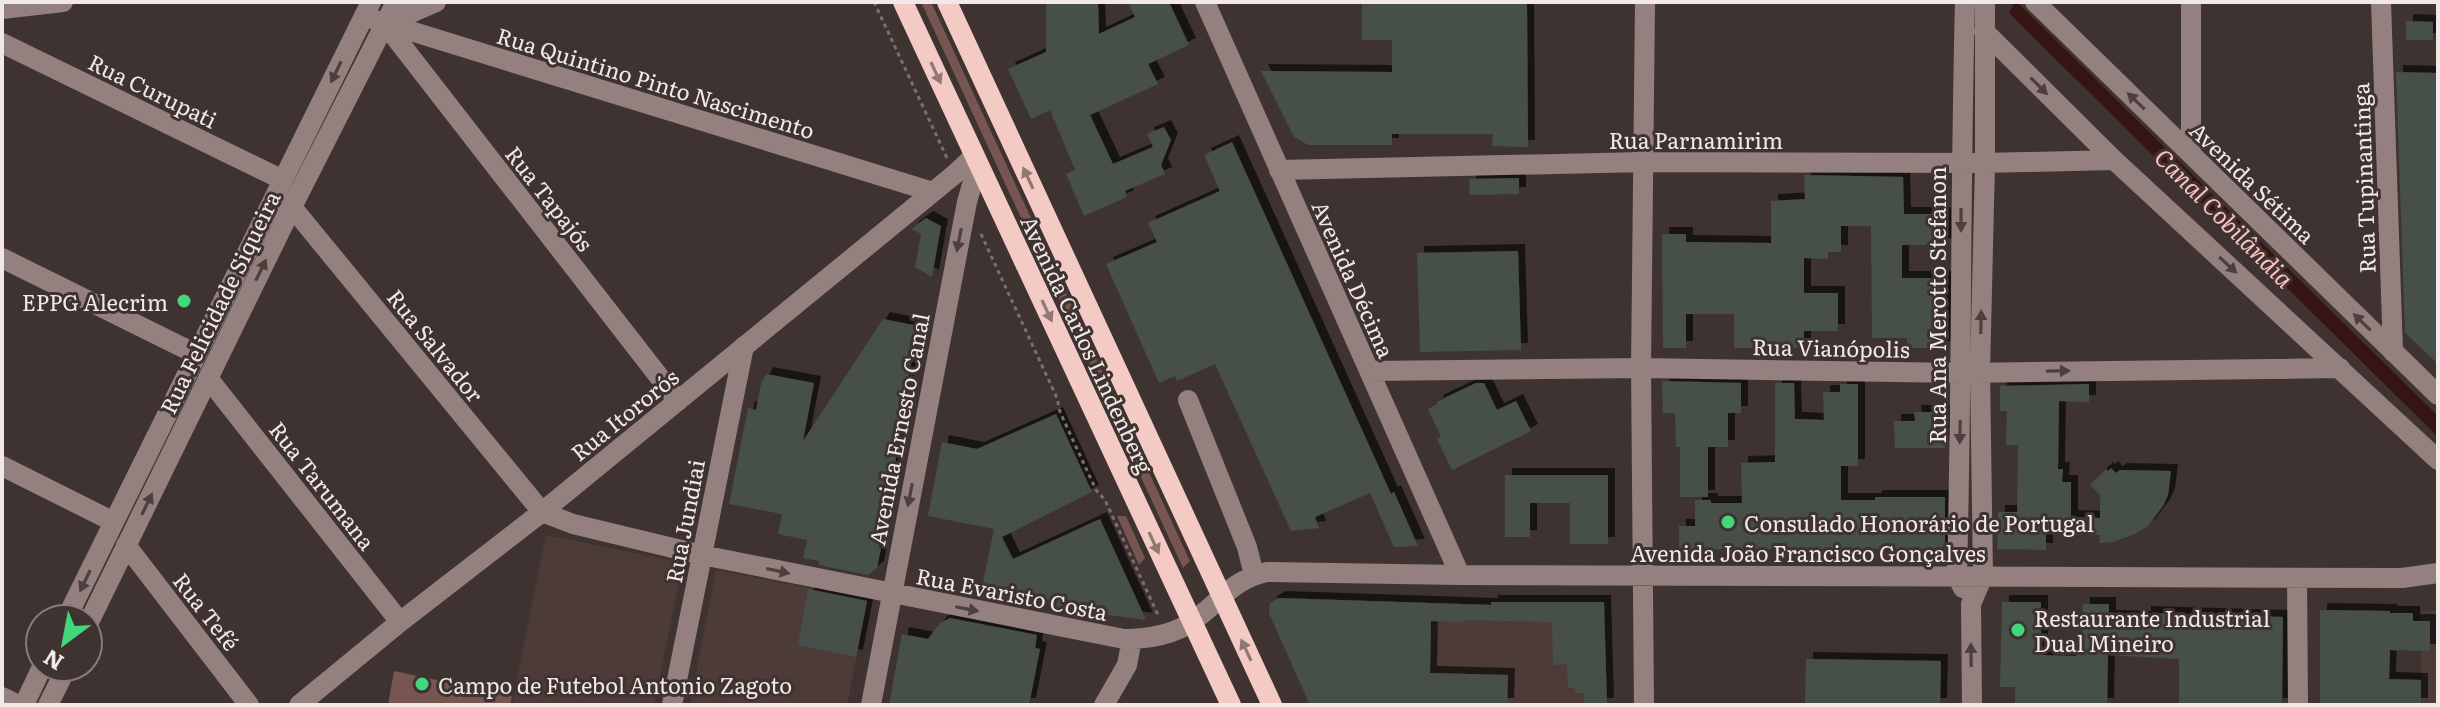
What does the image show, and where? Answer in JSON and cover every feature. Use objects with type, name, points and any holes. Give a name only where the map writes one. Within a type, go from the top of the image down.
[{"type":"main road","name":"Avenida Carlos Lindenberg","points":[[903,2],[1231,705]]},
{"type":"main road","name":"Avenida Carlos Lindenberg","points":[[947,2],[1272,705]]},
{"type":"street","points":[[2,9],[63,2]]},
{"type":"street","name":"Rua Felicidade Siqueira","points":[[98,603],[396,2]]},
{"type":"street","points":[[385,24],[436,2]]},
{"type":"street","name":"Avenida Décima","points":[[1205,2],[1460,575]]},
{"type":"street","points":[[1644,705],[1641,368],[1645,2]]},
{"type":"street","name":"Rua Ana Merotto Stefanon","points":[[1965,2],[1961,163],[1983,576],[1971,604],[1972,705]]},
{"type":"street","name":"Rua Ana Merotto Stefanon","points":[[1971,604],[1957,576],[1985,163],[1985,2]]},
{"type":"street","name":"Avenida Sétima","points":[[2035,2],[2438,395]]},
{"type":"street","points":[[2191,2],[2191,154]]},
{"type":"street","name":"Rua Tupinantinga","points":[[2381,2],[2393,352]]},
{"type":"street","name":"Rua Felicidade Siqueira","points":[[74,603],[368,9]]},
{"type":"street","name":"Rua Quintino Pinto Nascimento","points":[[368,9],[385,24],[933,192]]},
{"type":"street","name":"Rua Tapajós","points":[[385,24],[678,401]]},
{"type":"street","points":[[1984,31],[2114,160],[2438,460]]},
{"type":"street","name":"Rua Curupati","points":[[2,43],[283,180]]},
{"type":"street","name":"Rua Itororós","points":[[299,705],[976,160]]},
{"type":"street","name":"Avenida Ernesto Canal","points":[[871,705],[976,160]]},
{"type":"street","name":"Rua Parnamirim","points":[[1279,170],[1644,162],[1985,163],[2114,160]]},
{"type":"street","name":"Rua Salvador","points":[[292,207],[542,512]]},
{"type":"street","points":[[2,258],[196,354]]},
{"type":"street","name":"Rua Jundiai","points":[[672,705],[744,346]]},
{"type":"street","name":"Rua Vianópolis","points":[[1369,371],[1641,368],[1971,373],[2340,368]]},
{"type":"street","name":"Rua Tarumana","points":[[208,378],[400,622]]},
{"type":"street","points":[[1188,400],[1247,547],[1254,575]]},
{"type":"street","points":[[2,466],[114,522]]},
{"type":"street","name":"Rua Evaristo Costa","points":[[542,512],[573,524],[702,555],[1132,639],[1152,638],[1191,622]]},
{"type":"street","name":"Rua Tefé","points":[[126,545],[249,705]]},
{"type":"street","name":"Avenida João Francisco Gonçalves","points":[[1221,596],[1231,587],[1267,572],[2297,578],[2402,578],[2438,573]]},
{"type":"street","points":[[2297,578],[2298,705]]},
{"type":"street","name":"Avenida João Francisco Gonçalves","points":[[2402,578],[2438,584]]},
{"type":"street","points":[[1191,622],[1221,596]]},
{"type":"street","points":[[1104,705],[1127,665],[1132,639]]},
{"type":"street","points":[[2,697],[21,705],[33,683]]},
{"type":"street","points":[[48,705],[59,683]]},
{"type":"path","points":[[874,2],[955,174]]},
{"type":"path","points":[[967,202],[1096,490],[1105,500],[1167,633]]},
{"type":"shaded area","points":[[921,2],[931,2],[1190,561],[1183,568]]},
{"type":"shaded area","points":[[1117,516],[1126,516],[1145,558],[1139,565]]},
{"type":"shaded area","points":[[546,535],[683,563],[654,705],[512,705]]},
{"type":"shaded area","points":[[716,570],[868,600],[847,705],[690,705]]},
{"type":"shaded area","points":[[1279,598],[1464,604],[1604,602],[1607,705],[1310,705],[1269,613],[1270,603]]},
{"type":"shaded area","points":[[2421,611],[2438,611],[2438,705],[2421,705]]},
{"type":"shaded area","name":"Campo de Futebol Antonio Zagoto","points":[[394,671],[512,696],[510,705],[388,705]]},
{"type":"water","name":"Canal Cobilândia","points":[[2015,2],[2438,416],[2438,437],[2009,13]]},
{"type":"building","points":[[1046,2],[1098,2],[1099,34],[1135,17],[1128,2],[1169,2],[1189,45],[1148,64],[1158,84],[1090,115],[1113,164],[1153,147],[1147,134],[1164,127],[1171,140],[1161,165],[1165,174],[1125,191],[1127,197],[1084,216],[1066,174],[1075,170],[1050,110],[1031,119],[1008,69],[1046,52]]},
{"type":"building","points":[[1362,2],[1527,2],[1528,147],[1492,146],[1493,134],[1392,134],[1392,145],[1308,145],[1294,137],[1261,71],[1392,72],[1392,40],[1362,40]]},
{"type":"building","points":[[2406,21],[2433,22],[2433,40],[2406,40]]},
{"type":"building","points":[[2396,72],[2438,73],[2438,364],[2405,333]]},
{"type":"building","points":[[1232,142],[1391,494],[1394,492],[1418,546],[1394,547],[1370,493],[1315,517],[1319,528],[1291,531],[1215,364],[1177,381],[1175,376],[1159,383],[1106,264],[1157,242],[1148,223],[1220,191],[1204,155]]},
{"type":"building","points":[[1804,175],[1903,177],[1904,214],[1944,214],[1945,245],[1902,245],[1902,278],[1945,278],[1945,348],[1907,348],[1907,338],[1872,338],[1871,226],[1841,226],[1841,252],[1828,252],[1828,259],[1804,258],[1804,293],[1838,293],[1838,331],[1804,331],[1804,348],[1734,348],[1734,314],[1686,314],[1686,348],[1663,348],[1662,234],[1686,234],[1686,242],[1771,243],[1771,201],[1805,199]]},
{"type":"building","points":[[1519,178],[1519,194],[1470,195],[1469,179]]},
{"type":"building","points":[[926,218],[941,226],[932,277],[915,267],[921,234],[911,229]]},
{"type":"building","points":[[1518,251],[1521,350],[1420,352],[1417,253]]},
{"type":"building","points":[[883,319],[918,326],[896,441],[899,442],[877,568],[868,575],[819,565],[819,561],[803,558],[807,540],[778,534],[782,514],[729,504],[748,408],[756,410],[766,374],[814,383],[803,441]]},
{"type":"building","points":[[1662,381],[1741,383],[1741,413],[1728,413],[1728,447],[1708,447],[1708,497],[1680,497],[1680,447],[1676,447],[1675,413],[1663,413]]},
{"type":"building","points":[[1476,383],[1484,383],[1497,410],[1516,401],[1531,431],[1452,470],[1437,439],[1441,437],[1428,409]]},
{"type":"building","points":[[1775,383],[1794,383],[1795,419],[1824,420],[1823,392],[1840,392],[1840,384],[1858,384],[1858,466],[1841,466],[1841,500],[1945,497],[1945,545],[1941,549],[1679,549],[1679,526],[1695,526],[1695,500],[1742,503],[1741,463],[1775,462]]},
{"type":"building","points":[[2089,384],[2089,402],[2059,401],[2058,469],[2063,469],[2062,482],[2071,482],[2071,517],[2100,518],[2100,495],[2090,485],[2111,468],[2116,473],[2120,470],[2171,471],[2168,495],[2163,506],[2148,526],[2113,542],[2099,543],[2100,535],[2046,534],[2046,550],[1997,549],[1998,512],[2017,512],[2018,445],[2006,445],[2007,411],[2000,411],[2000,386]]},
{"type":"building","points":[[1914,412],[1945,412],[1945,448],[1895,448],[1894,421],[1915,421]]},
{"type":"building","points":[[1056,414],[1092,492],[1002,537],[1013,559],[1100,519],[1146,620],[1056,608],[1057,601],[1027,596],[1026,604],[1021,605],[980,597],[994,529],[928,516],[942,442],[977,449]]},
{"type":"building","points":[[1505,475],[1608,475],[1608,544],[1570,544],[1570,503],[1530,503],[1530,537],[1505,537]]},
{"type":"building","points":[[808,589],[867,601],[856,657],[798,645]]},
{"type":"building","points":[[1279,598],[1491,605],[1491,602],[1604,602],[1607,705],[1584,705],[1583,693],[1575,693],[1575,688],[1568,688],[1567,664],[1553,665],[1552,622],[1463,620],[1431,621],[1430,673],[1508,675],[1507,705],[1310,705],[1269,613],[1270,603]]},
{"type":"building","points":[[2002,602],[2041,602],[2041,655],[2076,656],[2077,634],[2082,634],[2083,604],[2109,604],[2109,617],[2144,618],[2144,613],[2283,617],[2282,705],[2179,705],[2179,659],[2108,655],[2107,705],[2015,705],[2015,687],[2000,687]]},
{"type":"building","points":[[2320,610],[2413,613],[2413,621],[2430,621],[2430,651],[2390,650],[2389,679],[2421,680],[2421,705],[2320,705]]},
{"type":"building","points":[[950,618],[1037,635],[1035,648],[1040,649],[1029,705],[889,705],[902,634],[928,639],[940,623]]},
{"type":"building","points":[[1806,659],[1941,661],[1940,705],[1805,705]]},
{"type":"place","name":"EPPG Alecrim","points":[[184,301]]},
{"type":"place","name":"Consulado Honorário de Portugal","points":[[1728,522]]},
{"type":"place","name":"Restaurante Industrial Dual Mineiro","points":[[2018,630]]},
{"type":"place","name":"Campo de Futebol Antonio Zagoto","points":[[422,684]]}]
